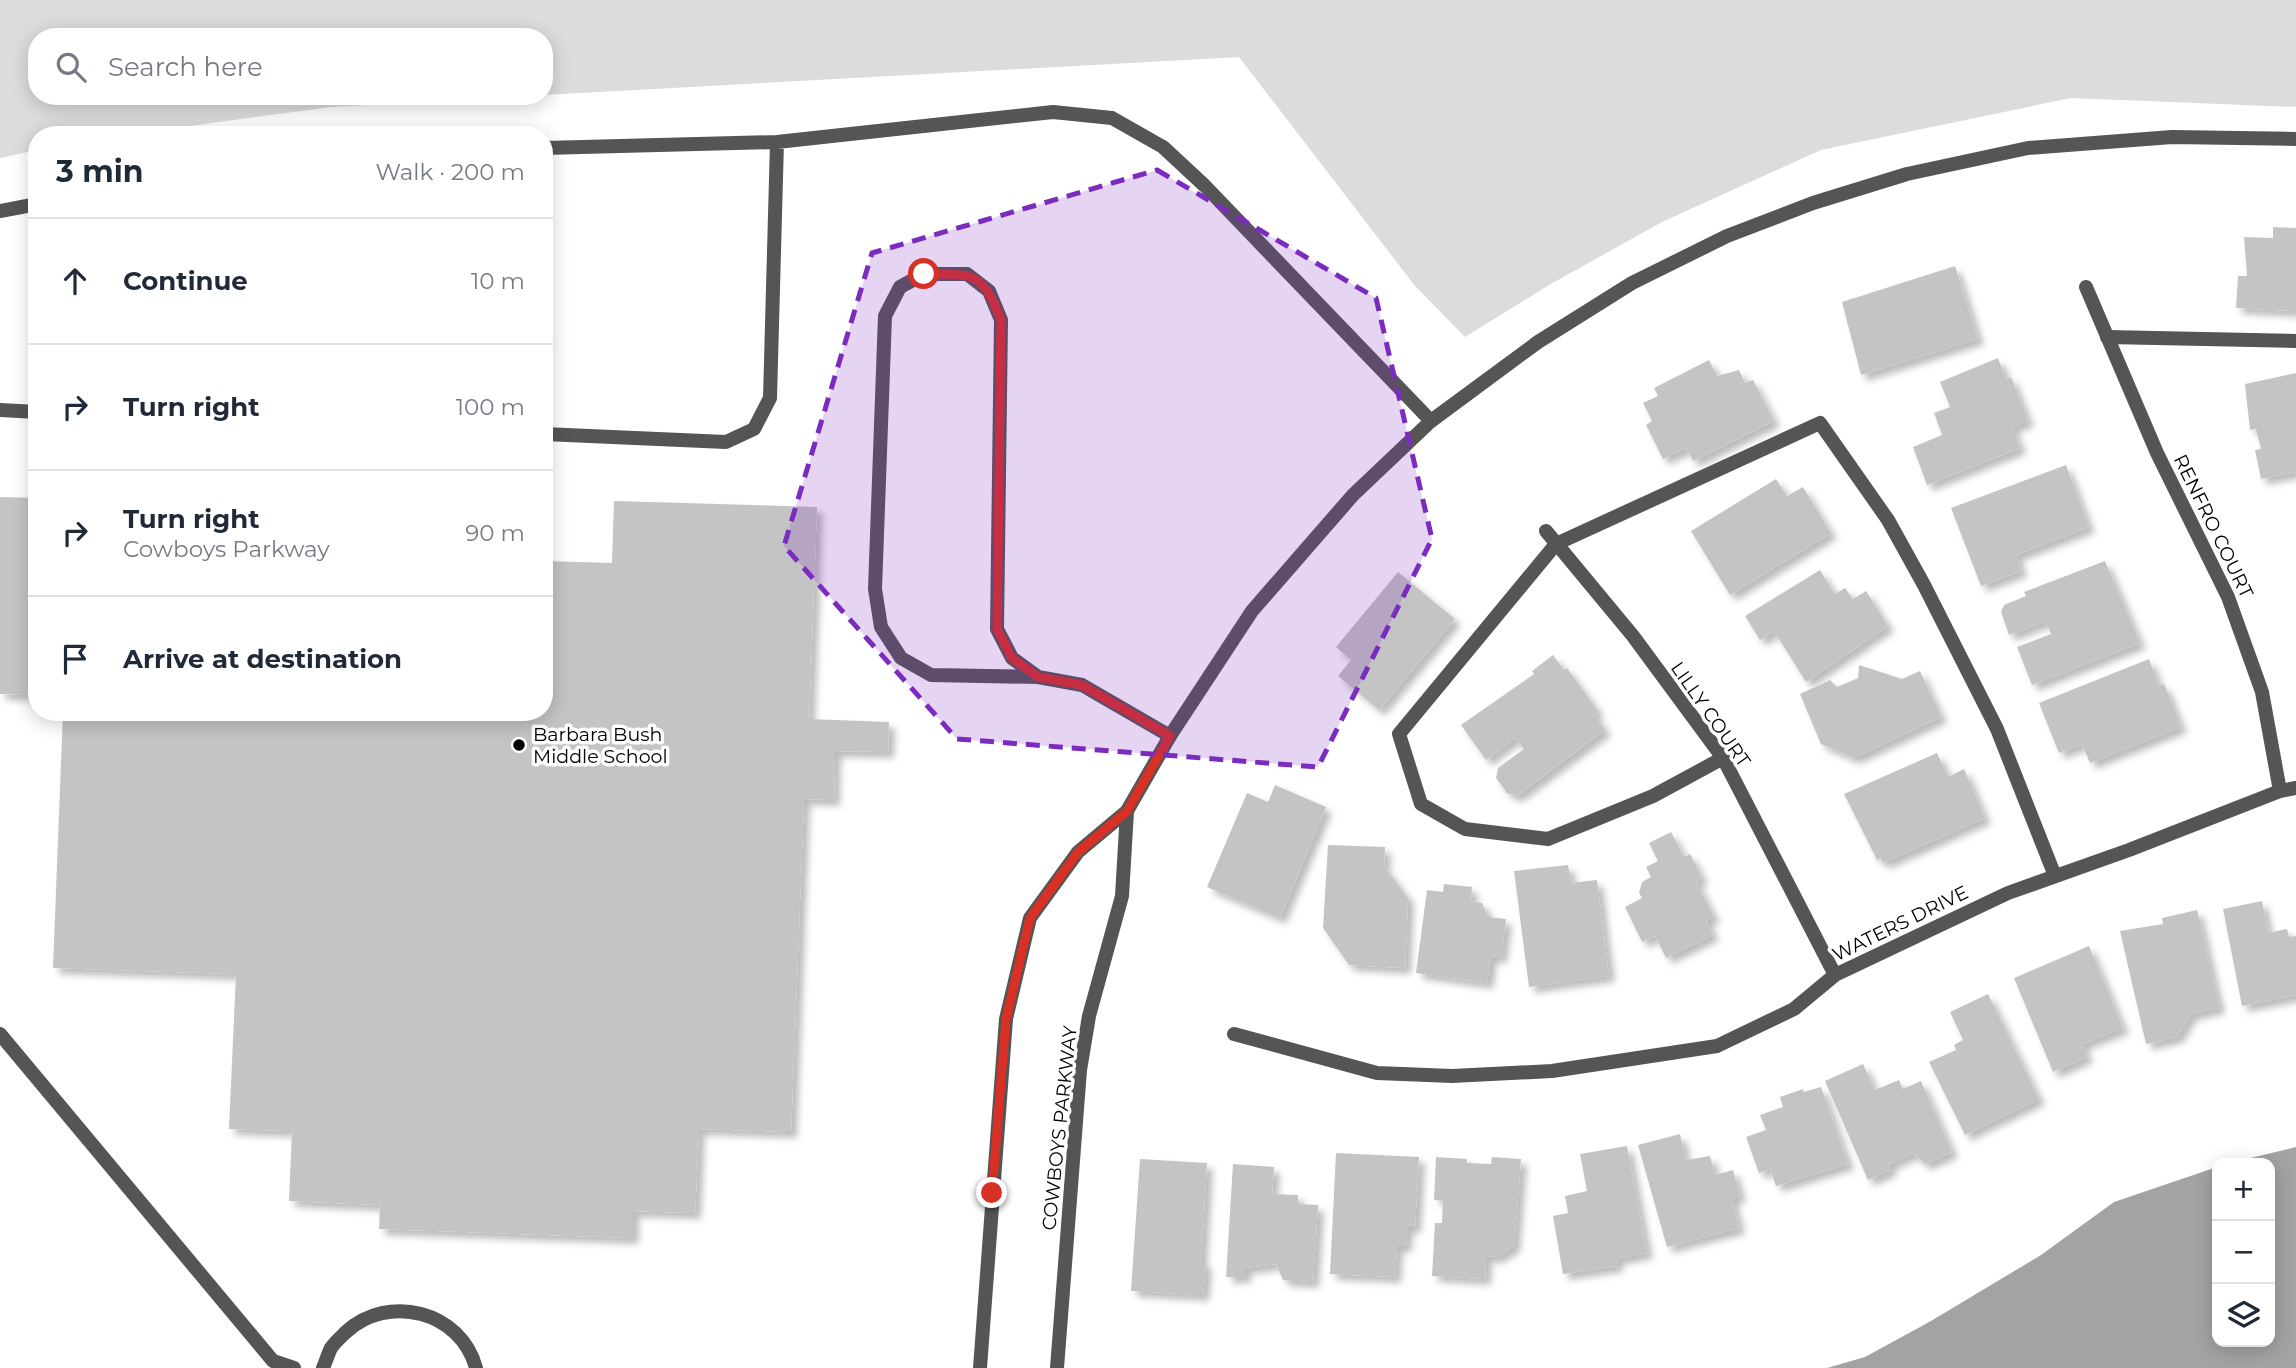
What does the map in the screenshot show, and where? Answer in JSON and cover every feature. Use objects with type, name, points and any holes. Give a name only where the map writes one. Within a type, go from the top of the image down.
[{"type":"street","points":[[553,148],[776,142],[1053,112],[1112,118],[1163,147],[1205,186],[1431,421]]},
{"type":"street","name":"COWBOYS PARKWAY","points":[[979,1368],[1006,1019],[1030,918],[1078,852],[1127,811],[1170,736],[1252,611],[1353,495],[1431,421],[1538,342],[1632,283],[1727,236],[1813,203],[1907,174],[2028,148],[2172,137],[2296,139]]},
{"type":"street","points":[[553,434],[726,442],[754,429],[770,398],[776,142]]},
{"type":"street","points":[[0,211],[28,206]]},
{"type":"street","points":[[1038,677],[1012,658],[997,629],[1001,320],[989,290],[967,274],[924,274],[900,287],[885,316],[875,589],[881,627],[901,658],[931,675],[1038,677],[1082,685],[1170,736]]},
{"type":"street","name":"RENFRO COURT","points":[[2086,287],[2157,453],[2228,597],[2262,692],[2280,791]]},
{"type":"street","points":[[2107,337],[2296,341]]},
{"type":"street","points":[[0,410],[28,412]]},
{"type":"street","points":[[1723,758],[1653,796],[1548,839],[1465,829],[1421,804],[1399,734],[1556,544],[1821,423],[1888,520],[1924,585],[1997,729],[2055,876]]},
{"type":"street","name":"LILLY COURT","points":[[1546,531],[1633,636],[1723,758],[1835,975]]},
{"type":"street","name":"WATERS DRIVE","points":[[1234,1034],[1377,1073],[1452,1076],[1552,1071],[1717,1046],[1794,1009],[1835,975],[2008,892],[2129,850],[2280,791],[2296,788]]},
{"type":"street","name":"COWBOYS PARKWAY","points":[[1057,1368],[1080,1070],[1089,1016],[1122,896],[1127,811]]},
{"type":"street","points":[[0,1034],[273,1361],[294,1368]]},
{"type":"street","points":[[323,1368],[332,1346],[357,1322],[388,1311],[422,1312],[451,1328],[472,1354],[476,1368]]},
{"type":"highlighted area","points":[[1157,170],[1376,298],[1432,539],[1318,767],[957,739],[784,546],[872,253]]},
{"type":"shaded area","points":[[0,0],[2296,0],[2296,107],[2071,98],[1821,150],[1662,222],[1549,285],[1465,337],[1415,286],[1239,57],[553,95],[553,28],[28,28],[28,105],[367,105],[331,107],[190,126],[28,126],[28,152],[0,158]]},
{"type":"shaded area","points":[[2296,1147],[2296,1368],[1827,1368],[1865,1357],[1931,1321],[2041,1255],[2114,1202],[2212,1169],[2212,1347],[2275,1347],[2275,1158],[2251,1158]]},
{"type":"building","points":[[2273,227],[2296,228],[2296,311],[2236,308],[2238,276],[2247,276],[2244,237],[2273,238]]},
{"type":"building","points":[[1955,266],[1978,339],[1861,375],[1842,302]]},
{"type":"building","points":[[1998,358],[2006,379],[2011,377],[2028,421],[2012,427],[2020,448],[1927,485],[1913,447],[1942,435],[1934,413],[1950,407],[1940,382]]},
{"type":"building","points":[[1709,360],[1717,376],[1739,370],[1745,383],[1753,380],[1774,421],[1693,461],[1686,448],[1663,459],[1646,425],[1652,421],[1643,403],[1658,396],[1654,388]]},
{"type":"building","points":[[2296,373],[2296,472],[2261,479],[2255,450],[2261,449],[2256,429],[2250,430],[2245,384]]},
{"type":"building","points":[[2066,465],[2089,527],[2016,555],[2021,571],[1981,586],[1951,508]]},
{"type":"building","points":[[1776,479],[1787,496],[1803,487],[1831,533],[1730,595],[1691,531]]},
{"type":"building","points":[[0,497],[28,498],[28,695],[0,694]]},
{"type":"building","points":[[614,501],[817,507],[809,719],[889,722],[888,752],[835,751],[834,800],[804,799],[791,1132],[699,1129],[695,1213],[633,1211],[633,1238],[379,1229],[380,1205],[289,1201],[292,1131],[229,1129],[236,974],[53,968],[63,721],[553,721],[553,561],[612,563]]},
{"type":"building","points":[[2105,561],[2140,643],[2032,685],[2017,647],[2051,634],[2046,621],[2009,635],[2001,612],[2004,605],[2026,596],[2024,592]]},
{"type":"building","points":[[1820,570],[1835,594],[1845,588],[1853,599],[1866,591],[1888,626],[1806,682],[1774,631],[1760,640],[1745,616]]},
{"type":"building","points":[[1398,572],[1455,619],[1379,710],[1338,676],[1351,660],[1336,647]]},
{"type":"building","points":[[1553,655],[1564,670],[1567,668],[1598,711],[1594,714],[1605,730],[1517,796],[1507,793],[1496,778],[1498,768],[1524,749],[1515,738],[1486,760],[1461,725],[1534,674],[1532,671]]},
{"type":"building","points":[[2149,659],[2159,686],[2164,684],[2181,727],[2090,763],[2082,744],[2059,753],[2039,703]]},
{"type":"building","points":[[1859,665],[1902,679],[1920,671],[1941,717],[1854,758],[1821,744],[1800,694],[1830,680],[1837,687],[1858,678]]},
{"type":"building","points":[[1937,753],[1948,777],[1964,769],[1985,818],[1883,863],[1881,858],[1877,860],[1844,794]]},
{"type":"building","points":[[1275,785],[1326,807],[1280,918],[1207,887],[1247,793],[1268,802]]},
{"type":"building","points":[[1671,832],[1684,857],[1690,854],[1702,878],[1696,882],[1714,917],[1706,921],[1713,935],[1666,958],[1655,936],[1642,942],[1625,907],[1642,898],[1639,893],[1642,882],[1651,877],[1646,867],[1658,861],[1649,843]]},
{"type":"building","points":[[1328,845],[1385,847],[1384,866],[1408,898],[1405,968],[1349,965],[1323,928]]},
{"type":"building","points":[[1568,865],[1571,883],[1597,880],[1609,976],[1529,987],[1514,871]]},
{"type":"building","points":[[1444,884],[1472,887],[1471,901],[1482,903],[1488,917],[1506,919],[1501,957],[1491,956],[1487,983],[1416,973],[1427,890],[1443,892]]},
{"type":"building","points":[[2262,901],[2268,933],[2287,929],[2289,937],[2296,936],[2296,995],[2242,1006],[2223,909]]},
{"type":"building","points":[[2197,910],[2219,1008],[2191,1014],[2177,1037],[2146,1044],[2120,931],[2163,924],[2162,918]]},
{"type":"building","points":[[2089,946],[2123,1028],[2082,1044],[2087,1057],[2053,1072],[2014,978]]},
{"type":"building","points":[[1988,994],[2039,1099],[1965,1135],[1929,1062],[1956,1050],[1954,1045],[1963,1040],[1950,1012]]},
{"type":"building","points":[[1863,1064],[1875,1090],[1899,1080],[1903,1089],[1921,1081],[1952,1152],[1925,1164],[1913,1153],[1889,1164],[1891,1170],[1868,1180],[1825,1081]]},
{"type":"building","points":[[1821,1087],[1848,1164],[1776,1186],[1770,1169],[1759,1173],[1746,1137],[1766,1130],[1760,1115],[1783,1107],[1780,1097],[1803,1089],[1804,1092]]},
{"type":"building","points":[[1680,1134],[1686,1160],[1710,1156],[1715,1175],[1733,1170],[1740,1197],[1732,1198],[1739,1228],[1667,1247],[1638,1145]]},
{"type":"building","points":[[1627,1146],[1647,1253],[1616,1259],[1617,1266],[1563,1274],[1553,1216],[1568,1213],[1565,1196],[1587,1191],[1580,1154]]},
{"type":"building","points":[[1336,1153],[1419,1157],[1415,1227],[1407,1227],[1406,1246],[1397,1246],[1395,1277],[1330,1274]]},
{"type":"building","points":[[1436,1157],[1491,1164],[1492,1157],[1521,1159],[1514,1246],[1497,1257],[1486,1256],[1485,1279],[1432,1276],[1435,1223],[1442,1223],[1443,1201],[1434,1200]]},
{"type":"building","points":[[1140,1159],[1207,1163],[1201,1262],[1206,1262],[1203,1295],[1131,1291]]},
{"type":"building","points":[[1233,1164],[1274,1167],[1272,1194],[1298,1195],[1298,1204],[1318,1205],[1313,1282],[1283,1280],[1276,1264],[1245,1268],[1245,1277],[1226,1277]]},
{"type":"place","name":"Barbara Bush Middle School","points":[[519,745]]},
{"type":"route","points":[[924,274],[967,274],[989,290],[1001,320],[997,629],[1012,658],[1038,677],[1082,685],[1170,736],[1127,811],[1078,852],[1030,918],[1006,1019],[992,1193]]}]
